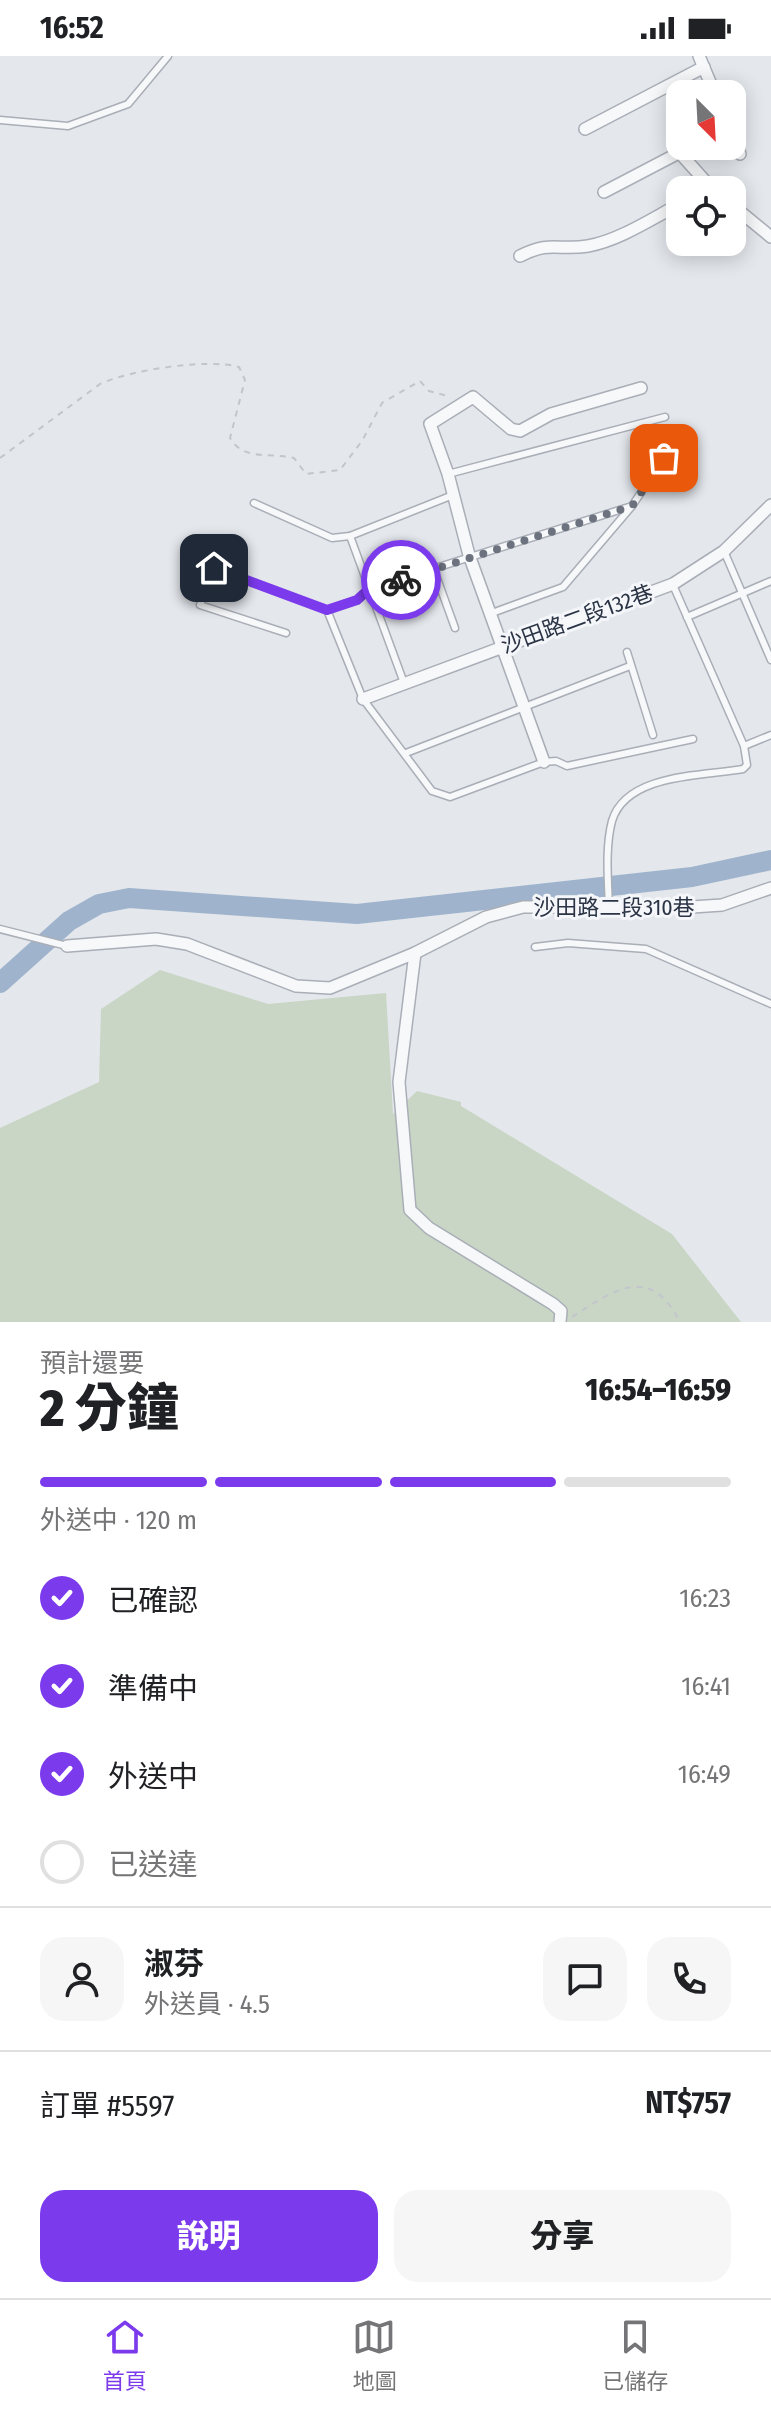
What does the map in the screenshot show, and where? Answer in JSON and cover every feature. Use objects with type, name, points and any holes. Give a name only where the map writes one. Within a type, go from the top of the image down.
[{"type":"street","points":[[585,129],[701,62]]},
{"type":"street","points":[[604,192],[666,160]]},
{"type":"street","points":[[686,160],[699,176]]},
{"type":"street","points":[[520,256],[541,245],[586,246],[615,237],[666,211]]},
{"type":"street","points":[[746,216],[771,237]]},
{"type":"street","points":[[544,762],[526,705],[469,555],[448,474],[430,424],[447,409],[473,397],[511,429],[520,431],[551,414],[641,388]]},
{"type":"street","name":"沙田路二段132巷","points":[[363,699],[673,584],[724,551],[771,505]]},
{"type":"street","name":"沙田路二段310巷","points":[[67,946],[156,939],[296,986],[330,988],[415,953],[486,917],[523,907],[722,905],[771,888]]},
{"type":"street","points":[[415,953],[399,1082],[410,1210],[429,1228],[553,1304],[561,1311],[562,1322]]},
{"type":"lane","points":[[0,120],[68,126],[128,104],[168,56]]},
{"type":"lane","points":[[448,474],[665,417]]},
{"type":"lane","points":[[492,613],[563,587],[632,506],[664,458]]},
{"type":"lane","points":[[254,503],[332,538],[350,536],[453,495]]},
{"type":"lane","points":[[286,633],[200,605],[214,568],[327,610],[357,600],[369,589],[632,506]]},
{"type":"lane","points":[[350,536],[404,685]]},
{"type":"lane","points":[[724,551],[771,660]]},
{"type":"lane","points":[[434,570],[455,628]]},
{"type":"lane","points":[[687,617],[771,581]]},
{"type":"lane","points":[[609,907],[613,820],[632,793],[650,784],[743,769],[747,765],[744,746],[673,584]]},
{"type":"lane","points":[[327,610],[363,699],[432,791],[450,797],[544,762],[556,761],[567,766],[693,739]]},
{"type":"lane","points":[[627,652],[653,735]]},
{"type":"lane","points":[[406,753],[630,666]]},
{"type":"lane","points":[[744,746],[771,735]]},
{"type":"lane","points":[[0,929],[67,946]]},
{"type":"lane","points":[[535,947],[568,943],[646,949],[771,1004]]},
{"type":"path","points":[[0,458],[100,384],[114,378],[196,365],[239,367],[245,380],[230,438],[235,446],[249,453],[294,458],[306,474],[340,470],[362,441],[382,403],[420,381],[429,391],[443,398],[473,397]]},
{"type":"path","points":[[562,1322],[607,1294],[639,1286],[656,1290],[680,1322]]},
{"type":"green space","points":[[160,970],[268,1004],[386,993],[393,1114],[417,1091],[461,1102],[461,1106],[672,1234],[741,1322],[0,1322],[0,1128],[99,1082],[101,1009]]},
{"type":"waterway","points":[[0,983],[69,921],[99,904],[129,898],[357,914],[692,877],[771,860]]},
{"type":"way so far","points":[[401,580],[469,555],[632,506],[664,458]]},
{"type":"route","points":[[214,568],[327,610],[357,600],[369,589],[401,580]]}]
